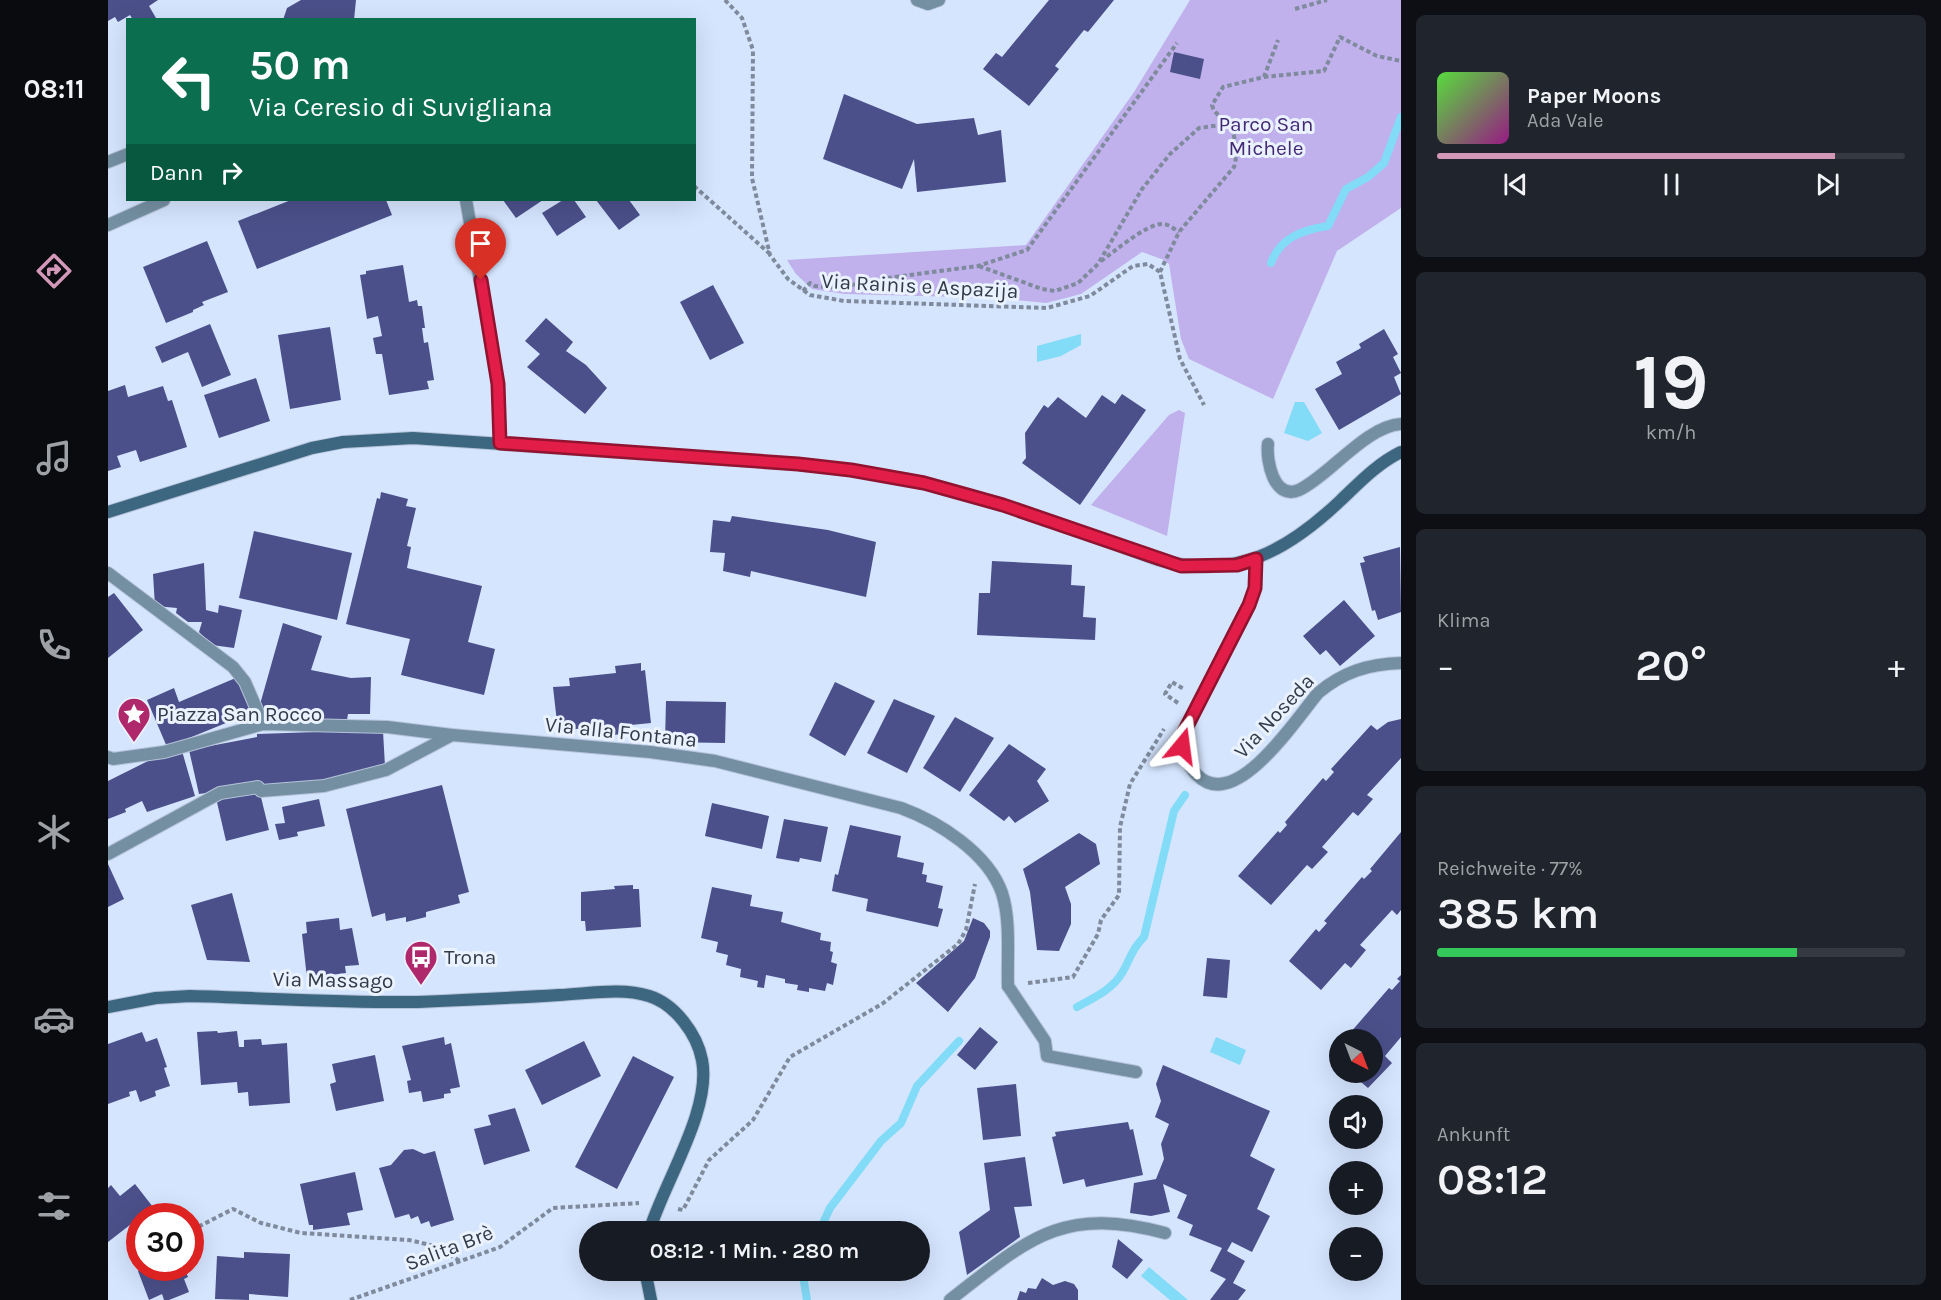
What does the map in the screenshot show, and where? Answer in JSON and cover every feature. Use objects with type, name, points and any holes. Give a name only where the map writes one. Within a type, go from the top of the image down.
[{"type":"main road","points":[[108,512],[312,448],[343,442],[413,438],[798,464],[851,470],[924,483],[1003,505],[1181,566],[1237,565],[1280,548],[1309,530],[1375,469],[1401,452]]},
{"type":"main road","name":"Via Massago","points":[[108,1007],[156,998],[190,996],[416,1002],[602,992],[651,996],[669,1007],[693,1035],[702,1060],[703,1077],[697,1113],[652,1221]]},
{"type":"main road","points":[[647,1281],[651,1300]]},
{"type":"street","points":[[917,0],[928,4],[939,0]]},
{"type":"street","points":[[108,162],[126,155]]},
{"type":"street","points":[[108,225],[162,201]]},
{"type":"street","points":[[466,201],[498,384],[500,443]]},
{"type":"street","points":[[1268,444],[1267,459],[1274,478],[1283,489],[1292,491],[1304,487],[1347,453],[1389,426],[1401,424]]},
{"type":"street","name":"Via Noseda","points":[[1256,559],[1255,588],[1249,605],[1184,732],[1182,746],[1188,761],[1200,778],[1216,785],[1234,782],[1252,770],[1318,693],[1330,683],[1358,668],[1401,663]]},
{"type":"street","points":[[108,573],[233,667],[245,681],[263,724]]},
{"type":"street","name":"Via alla Fontana","points":[[108,757],[113,759],[164,752],[263,724],[387,727],[452,735],[650,752],[715,761],[922,816],[955,836],[980,860],[1002,892],[1006,911],[1008,986]]},
{"type":"street","points":[[108,854],[220,793],[258,787],[261,791],[324,786],[386,770],[452,735]]},
{"type":"street","points":[[1008,986],[1045,1041],[1047,1056],[1136,1072]]},
{"type":"street","points":[[950,1300],[1026,1242],[1051,1231],[1070,1226],[1108,1224],[1146,1228],[1165,1233]]},
{"type":"path","name":"Via Rainis e Aspazija","points":[[725,0],[742,18],[753,50],[752,178],[770,255],[788,279],[803,291],[817,297],[844,301],[1047,308],[1090,296],[1133,266],[1148,264],[1160,272]]},
{"type":"path","points":[[1295,9],[1327,0]]},
{"type":"path","points":[[1204,405],[1180,359],[1160,272],[1179,232],[1234,167],[1236,161],[1233,132],[1212,108],[1221,89],[1264,77],[1324,71],[1340,37],[1377,56],[1401,61]]},
{"type":"path","points":[[1264,77],[1278,40]]},
{"type":"path","points":[[803,291],[810,283],[815,286],[839,288],[872,280],[978,266],[1028,250],[1177,43]]},
{"type":"path","points":[[1098,264],[1142,189],[1170,154],[1199,128],[1228,124]]},
{"type":"path","points":[[696,188],[770,255]]},
{"type":"path","points":[[978,266],[1042,289],[1055,291],[1078,283],[1098,264],[1141,232],[1158,224],[1169,226],[1179,232]]},
{"type":"path","points":[[1173,714],[1179,704],[1165,694],[1172,682],[1201,697]]},
{"type":"path","points":[[1008,986],[1073,977],[1098,934],[1101,920],[1119,895],[1119,827],[1131,784],[1167,724]]},
{"type":"path","points":[[683,1210],[709,1160],[753,1120],[790,1057],[882,1004],[958,944],[966,930],[980,860]]},
{"type":"path","name":"Salita Brè","points":[[350,1300],[500,1247],[553,1208],[658,1202]]},
{"type":"path","points":[[204,1224],[233,1209],[261,1223],[301,1233],[408,1240],[435,1246],[460,1261]]},
{"type":"green space","name":"Parco San Michele","points":[[1190,0],[1401,0],[1401,208],[1337,251],[1273,399],[1189,359],[1181,339],[1169,264],[1142,252],[1081,294],[1046,303],[997,298],[845,294],[812,289],[796,274],[787,260],[1026,245],[1134,92]]},
{"type":"green space","points":[[1179,410],[1185,413],[1167,536],[1091,505],[1169,415]]},
{"type":"water","points":[[1081,334],[1081,345],[1061,356],[1037,362],[1037,346]]},
{"type":"water","points":[[1295,402],[1304,402],[1322,433],[1308,441],[1284,433]]},
{"type":"water","points":[[1216,1037],[1246,1050],[1240,1065],[1210,1052]]},
{"type":"water","points":[[1149,1267],[1188,1300],[1170,1300],[1141,1276]]},
{"type":"building","points":[[108,0],[158,0],[149,6],[156,18],[132,18],[130,15],[118,22],[115,17],[108,21]]},
{"type":"building","points":[[301,0],[356,0],[354,18],[284,18],[287,8]]},
{"type":"building","points":[[1049,0],[1114,0],[1088,32],[1084,30],[1055,66],[1059,69],[1029,106],[983,69],[996,53],[1002,57]]},
{"type":"building","points":[[1174,52],[1204,59],[1200,79],[1170,72]]},
{"type":"building","points":[[844,94],[917,124],[974,118],[978,135],[1001,130],[1006,182],[917,192],[914,159],[902,189],[823,159]]},
{"type":"building","points":[[288,201],[386,201],[392,215],[257,269],[238,221]]},
{"type":"building","points":[[504,201],[542,201],[516,218]]},
{"type":"building","points":[[561,201],[575,201],[586,217],[557,236],[542,213]]},
{"type":"building","points":[[597,201],[630,201],[640,215],[619,230]]},
{"type":"building","points":[[207,241],[228,292],[202,302],[204,305],[193,312],[166,323],[143,267]]},
{"type":"building","points":[[403,265],[409,302],[417,300],[418,306],[422,306],[425,328],[422,328],[424,343],[428,342],[434,380],[427,381],[429,389],[389,395],[382,354],[376,354],[373,338],[382,336],[378,316],[367,319],[360,275],[366,274],[366,271]]},
{"type":"building","points":[[713,285],[744,343],[710,360],[680,302]]},
{"type":"building","points":[[546,318],[573,342],[566,351],[586,365],[607,388],[585,414],[527,367],[540,354],[525,341]]},
{"type":"building","points":[[210,324],[231,375],[202,387],[188,352],[162,363],[155,347]]},
{"type":"building","points":[[330,327],[341,400],[290,409],[278,335]]},
{"type":"building","points":[[1384,329],[1398,354],[1393,357],[1401,373],[1394,377],[1401,394],[1339,430],[1315,389],[1342,374],[1336,362],[1361,348],[1359,344]]},
{"type":"building","points":[[256,378],[270,421],[219,438],[204,395]]},
{"type":"building","points":[[125,385],[128,397],[163,386],[168,401],[172,400],[187,447],[140,462],[136,450],[117,456],[121,467],[108,471],[108,391]]},
{"type":"building","points":[[1122,394],[1146,410],[1080,505],[1022,463],[1026,458],[1025,433],[1044,405],[1048,408],[1058,397],[1086,418],[1102,395],[1115,404]]},
{"type":"building","points":[[381,492],[408,499],[406,506],[416,508],[407,546],[411,547],[407,568],[482,586],[468,642],[495,649],[484,695],[401,675],[410,639],[346,624],[377,498],[380,499]]},
{"type":"building","points":[[732,516],[828,530],[876,542],[866,597],[751,571],[750,577],[723,571],[725,553],[710,552],[713,520],[730,522]]},
{"type":"building","points":[[254,531],[352,553],[337,620],[239,598]]},
{"type":"building","points":[[1400,547],[1401,612],[1378,620],[1375,610],[1372,611],[1360,563],[1365,562],[1363,557]]},
{"type":"building","points":[[992,561],[1072,565],[1071,585],[1085,586],[1083,617],[1096,618],[1095,640],[977,635],[979,593],[990,593]]},
{"type":"building","points":[[204,563],[206,610],[218,613],[219,605],[242,610],[234,648],[212,645],[199,632],[202,622],[188,622],[176,613],[177,608],[155,606],[153,574]]},
{"type":"building","points":[[114,593],[143,630],[108,658],[108,597]]},
{"type":"building","points":[[1344,600],[1375,636],[1340,666],[1326,650],[1320,655],[1303,636]]},
{"type":"building","points":[[283,623],[322,636],[311,670],[351,678],[371,677],[370,714],[348,714],[346,726],[272,718],[273,713],[259,708]]},
{"type":"building","points":[[641,663],[641,671],[645,670],[651,723],[631,725],[632,733],[613,735],[612,725],[558,731],[553,687],[570,686],[569,678],[616,673],[615,666]]},
{"type":"building","points":[[238,677],[253,712],[167,747],[147,700],[174,688],[179,702]]},
{"type":"building","points":[[835,682],[875,701],[845,756],[809,735]]},
{"type":"building","points":[[894,699],[935,716],[907,773],[867,753]]},
{"type":"building","points":[[666,701],[726,702],[725,743],[665,742]]},
{"type":"building","points":[[955,717],[994,738],[960,792],[923,768]]},
{"type":"building","points":[[1401,719],[1401,758],[1367,795],[1373,799],[1358,816],[1353,812],[1322,847],[1328,852],[1312,869],[1307,865],[1271,905],[1238,876],[1278,831],[1280,833],[1287,825],[1285,822],[1323,778],[1326,781],[1334,772],[1331,769],[1371,725],[1377,730],[1388,722]]},
{"type":"building","points":[[383,731],[385,766],[356,771],[357,775],[300,784],[258,786],[199,794],[189,750],[257,737],[257,734]]},
{"type":"building","points":[[1009,744],[1046,769],[1037,781],[1049,801],[1015,823],[1009,816],[1004,821],[969,795]]},
{"type":"building","points":[[182,751],[195,796],[147,812],[142,801],[125,809],[126,812],[108,819],[108,781],[162,754]]},
{"type":"building","points":[[442,785],[469,892],[458,895],[460,903],[426,912],[426,917],[406,922],[406,917],[386,921],[385,913],[372,917],[346,809]]},
{"type":"building","points":[[259,789],[269,830],[226,841],[216,798]]},
{"type":"building","points":[[319,799],[325,826],[297,832],[298,836],[279,840],[275,824],[285,823],[282,807]]},
{"type":"building","points":[[712,803],[769,816],[762,849],[705,836]]},
{"type":"building","points":[[784,819],[828,827],[821,862],[800,858],[799,862],[776,858]]},
{"type":"building","points":[[850,825],[901,836],[897,857],[924,863],[922,874],[927,875],[926,882],[943,886],[938,908],[943,909],[938,927],[866,911],[868,899],[832,891]]},
{"type":"building","points":[[1401,832],[1401,910],[1397,915],[1392,910],[1360,945],[1366,950],[1351,968],[1345,963],[1321,990],[1289,961],[1316,929],[1319,932],[1327,923],[1324,921],[1362,877],[1364,879],[1372,871],[1370,869]]},
{"type":"building","points":[[1079,833],[1096,844],[1100,864],[1065,887],[1071,904],[1071,924],[1059,951],[1037,950],[1030,892],[1023,869]]},
{"type":"building","points":[[108,864],[124,899],[108,907]]},
{"type":"building","points":[[633,885],[633,889],[639,889],[641,927],[586,931],[585,921],[581,921],[581,892]]},
{"type":"building","points":[[712,887],[752,895],[750,906],[783,912],[781,922],[821,933],[820,940],[831,942],[830,951],[833,952],[831,962],[837,964],[833,985],[827,983],[825,991],[809,988],[809,992],[797,990],[798,985],[785,983],[785,979],[766,975],[764,988],[757,987],[758,981],[740,977],[741,969],[726,965],[728,955],[716,952],[718,942],[701,938]]},
{"type":"building","points":[[232,893],[250,962],[207,960],[191,905]]},
{"type":"building","points":[[339,918],[340,930],[352,928],[359,965],[345,966],[346,973],[307,978],[302,934],[307,933],[306,922]]},
{"type":"building","points":[[973,918],[984,923],[990,931],[990,937],[975,978],[948,1012],[916,983],[964,941]]},
{"type":"building","points":[[1207,958],[1230,960],[1227,998],[1203,996]]},
{"type":"building","points":[[1401,975],[1401,1037],[1385,1056],[1392,1063],[1383,1072],[1383,1029],[1353,1029],[1389,988],[1392,990],[1400,981],[1397,979]]},
{"type":"building","points":[[980,1027],[998,1042],[975,1070],[957,1055]]},
{"type":"building","points":[[217,1031],[218,1033],[237,1031],[239,1047],[244,1047],[244,1040],[261,1039],[262,1045],[287,1043],[290,1103],[249,1106],[248,1092],[238,1093],[237,1082],[201,1085],[197,1032]]},
{"type":"building","points":[[142,1032],[146,1042],[157,1038],[167,1067],[164,1068],[170,1086],[155,1091],[156,1096],[140,1102],[136,1090],[129,1092],[130,1096],[108,1104],[108,1044]]},
{"type":"building","points":[[444,1037],[445,1045],[451,1043],[460,1087],[450,1089],[451,1093],[444,1094],[444,1098],[423,1102],[421,1091],[409,1093],[407,1081],[411,1080],[402,1046]]},
{"type":"building","points":[[584,1041],[601,1076],[542,1105],[525,1070]]},
{"type":"building","points":[[375,1055],[384,1101],[336,1111],[330,1084],[336,1082],[332,1064]]},
{"type":"building","points":[[633,1056],[674,1077],[617,1189],[575,1167]]},
{"type":"building","points":[[1163,1065],[1270,1111],[1250,1156],[1275,1169],[1257,1209],[1270,1216],[1252,1252],[1232,1242],[1227,1251],[1245,1261],[1233,1283],[1246,1290],[1238,1300],[1210,1300],[1226,1279],[1210,1271],[1222,1248],[1189,1235],[1193,1225],[1177,1218],[1187,1195],[1163,1184],[1170,1212],[1151,1216],[1130,1213],[1134,1183],[1156,1179],[1164,1159],[1161,1144],[1169,1124],[1155,1117],[1161,1101],[1156,1084]]},
{"type":"building","points":[[1362,1083],[1373,1083],[1368,1088]]},
{"type":"building","points":[[1016,1084],[1021,1136],[983,1140],[977,1088]]},
{"type":"building","points":[[515,1108],[530,1151],[484,1165],[474,1129],[491,1125],[488,1115]]},
{"type":"building","points":[[1128,1122],[1130,1130],[1133,1129],[1143,1175],[1086,1187],[1084,1179],[1063,1184],[1052,1137],[1056,1136],[1055,1132]]},
{"type":"building","points":[[413,1149],[424,1154],[435,1151],[454,1220],[431,1227],[429,1221],[421,1224],[418,1216],[411,1219],[409,1214],[395,1218],[379,1168],[391,1165],[404,1150]]},
{"type":"building","points":[[1025,1157],[1032,1206],[1014,1207],[1020,1237],[967,1275],[959,1232],[990,1210],[984,1163]]},
{"type":"building","points":[[355,1172],[363,1210],[347,1213],[350,1225],[313,1230],[313,1225],[309,1225],[300,1184]]},
{"type":"building","points":[[135,1184],[150,1203],[126,1203],[126,1228],[108,1242],[108,1188],[111,1185],[120,1196]]},
{"type":"building","points":[[1118,1239],[1143,1260],[1127,1279],[1112,1267]]},
{"type":"building","points":[[244,1252],[290,1254],[288,1297],[249,1294],[249,1300],[215,1299],[217,1256],[244,1258]]},
{"type":"building","points":[[1042,1278],[1053,1285],[1065,1281],[1074,1284],[1078,1290],[1078,1300],[1017,1300],[1020,1291],[1026,1293],[1028,1288],[1036,1289]]},
{"type":"building","points":[[142,1281],[185,1281],[189,1292],[169,1300],[164,1300],[162,1294],[149,1300]]},
{"type":"waterway","points":[[1271,263],[1286,241],[1309,230],[1328,226],[1346,189],[1368,177],[1384,163],[1401,117]]},
{"type":"waterway","points":[[1077,1007],[1102,993],[1118,979],[1136,946],[1144,937],[1174,811],[1185,795]]},
{"type":"waterway","points":[[824,1221],[830,1208],[881,1141],[901,1123],[917,1086],[959,1041]]},
{"type":"waterway","points":[[804,1281],[807,1300]]},
{"type":"place","name":"Piazza San Rocco","points":[[134,743]]},
{"type":"place","name":"Trona","points":[[421,986]]},
{"type":"route","points":[[481,280],[498,384],[500,443],[798,464],[851,470],[924,483],[1003,505],[1181,566],[1237,565],[1256,559],[1255,588],[1249,605],[1184,732],[1182,746]]}]
